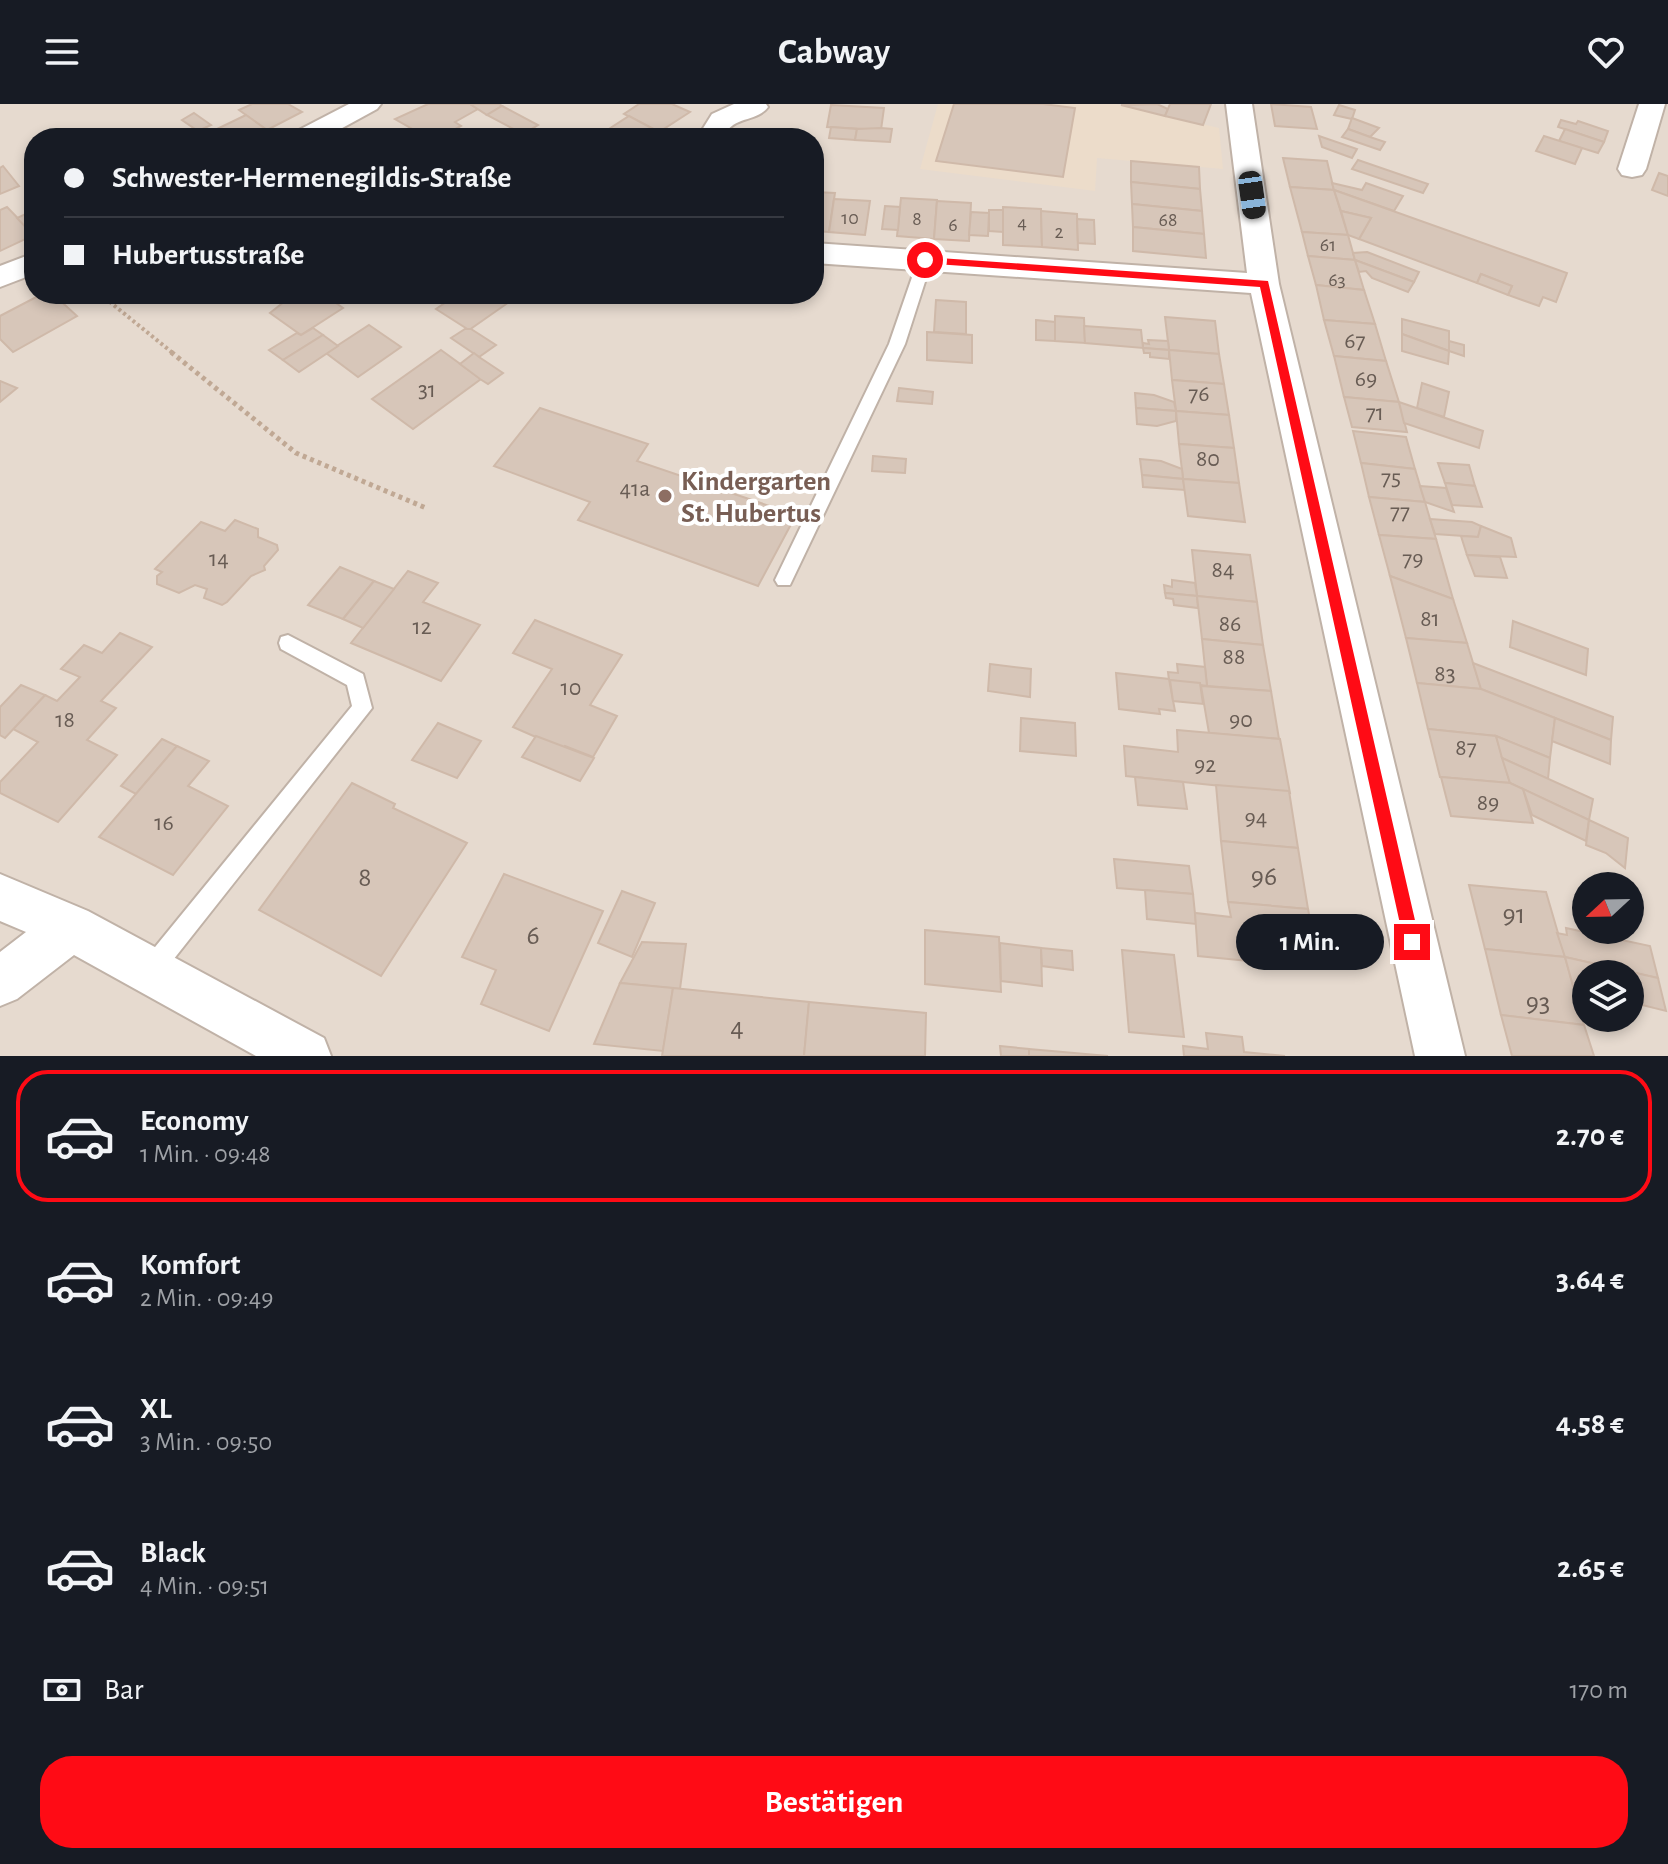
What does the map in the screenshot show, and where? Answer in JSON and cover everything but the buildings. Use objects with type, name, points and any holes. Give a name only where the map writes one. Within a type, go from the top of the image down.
[{"type":"street","points":[[323,128],[368,104]]},
{"type":"street","points":[[1239,104],[1264,284],[1440,1056]]},
{"type":"street","points":[[1632,169],[1652,104]]},
{"type":"street","points":[[713,128],[732,111],[755,107]]},
{"type":"street","points":[[824,254],[1264,284]]},
{"type":"street","points":[[0,277],[24,267]]},
{"type":"street","points":[[0,897],[71,928],[306,1056]]},
{"type":"street","points":[[0,982],[71,928]]},
{"type":"lane","points":[[784,580],[897,344],[925,260]]},
{"type":"lane","points":[[150,971],[362,708],[356,680],[288,643]]},
{"type":"path","points":[[112,304],[296,453],[426,508]]},
{"type":"shaded area","points":[[0,104],[1668,104],[1668,1056],[0,1056]]},
{"type":"shaded area","points":[[938,104],[1116,104],[1219,128],[1223,169],[1097,158],[1095,191],[920,169]]},
{"type":"place","name":"Kindergarten St. Hubertus","points":[[665,496]]},
{"type":"route","points":[[925,260],[1264,284],[1412,942]]}]
